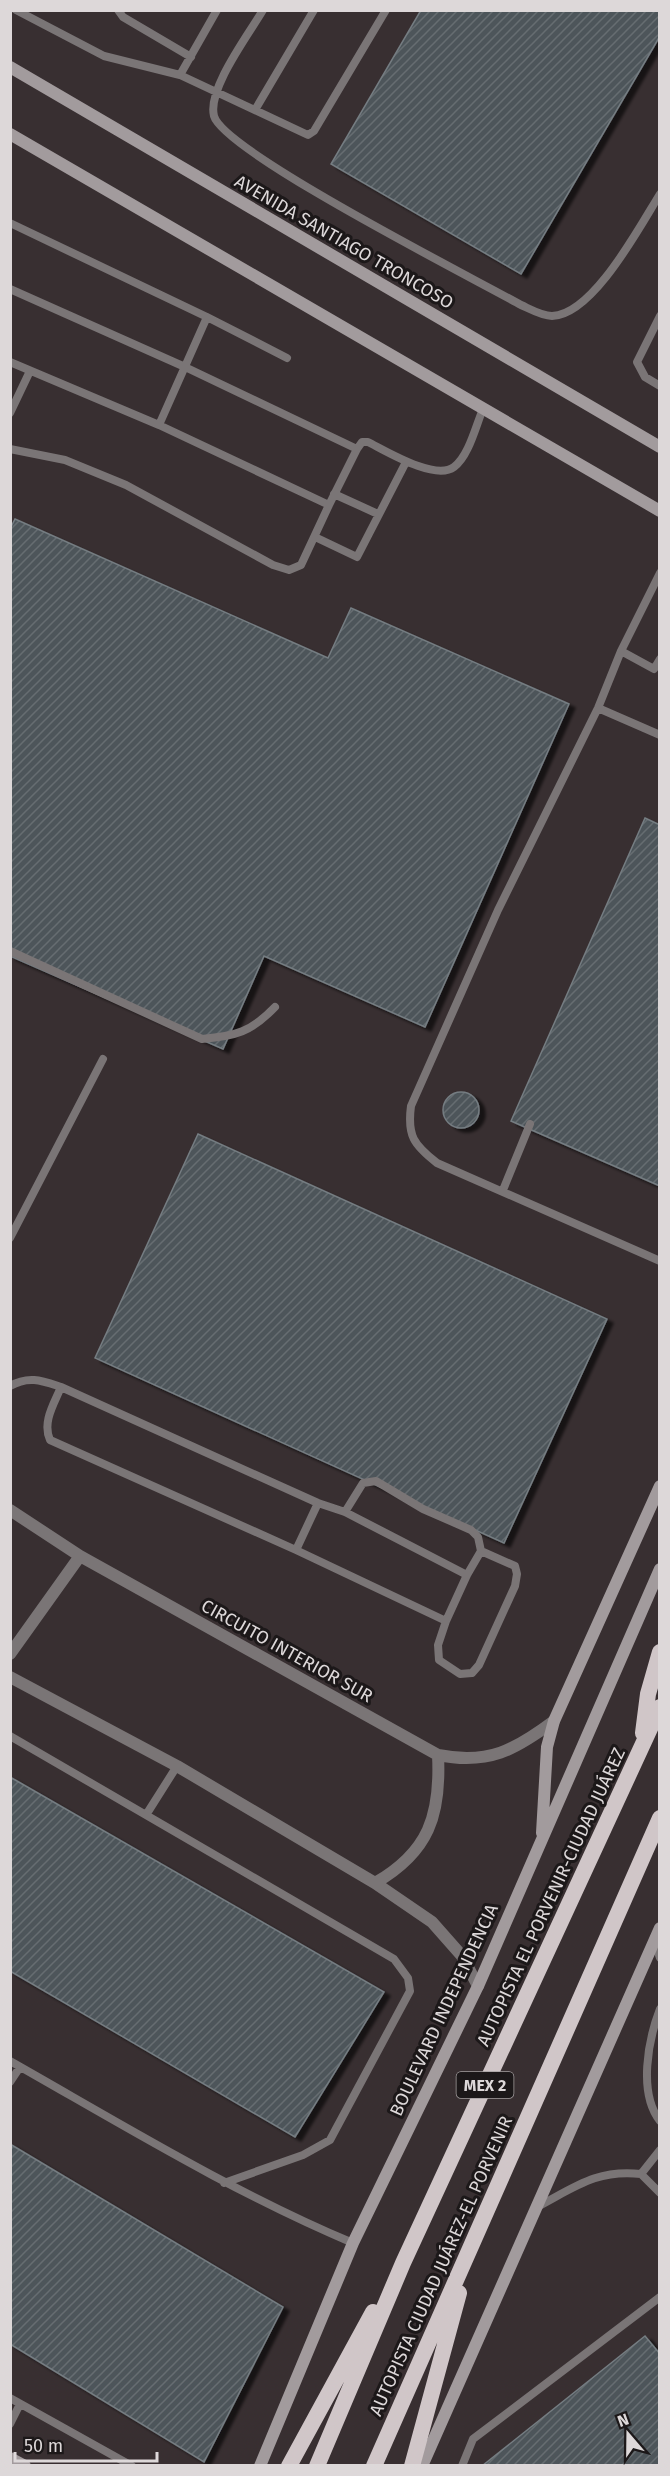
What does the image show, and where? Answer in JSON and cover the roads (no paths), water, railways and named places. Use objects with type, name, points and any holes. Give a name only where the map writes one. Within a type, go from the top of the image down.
[{"type":"highway","points":[[642,1747],[648,1694],[660,1652]]},
{"type":"highway","name":"AUTOPISTA EL PORVENIR-CIUDAD JUÁREZ","points":[[317,2466],[403,2263],[660,1707]]},
{"type":"highway","name":"AUTOPISTA CIUDAD JUÁREZ-EL PORVENIR","points":[[374,2466],[660,1818]]},
{"type":"highway","points":[[631,1883],[660,1841]]},
{"type":"highway","points":[[412,2466],[474,2240]]},
{"type":"highway","points":[[289,2466],[351,2348],[403,2263]]},
{"type":"main road","name":"AVENIDA SANTIAGO TRONCOSO","points":[[10,67],[660,447]]},
{"type":"main road","points":[[10,135],[660,511]]},
{"type":"main road","points":[[542,1840],[547,1747],[554,1721],[660,1486]]},
{"type":"main road","name":"BOULEVARD INDEPENDENCIA","points":[[260,2466],[353,2243],[478,1986],[660,1569]]},
{"type":"main road","points":[[422,2466],[660,1928]]},
{"type":"main road","points":[[10,2458],[25,2466]]},
{"type":"street","name":"CIRCUITO INTERIOR SUR","points":[[10,1510],[81,1556],[438,1755],[463,1760],[492,1757],[525,1743],[554,1721]]},
{"type":"street","points":[[10,1654],[81,1556]]},
{"type":"street","points":[[10,1677],[177,1766],[375,1883],[432,1922],[462,1956],[478,1986]]},
{"type":"street","points":[[375,1883],[404,1864],[416,1851],[434,1822],[440,1788],[438,1755]]},
{"type":"lane","points":[[16,10],[104,56],[180,75],[304,135],[312,134],[386,10]]},
{"type":"lane","points":[[117,10],[123,17],[191,57]]},
{"type":"lane","points":[[180,75],[218,10]]},
{"type":"lane","points":[[263,10],[215,91],[214,117],[222,129],[262,161],[521,305],[549,316],[562,315],[588,299],[633,238],[660,194]]},
{"type":"lane","points":[[255,110],[314,10]]},
{"type":"lane","points":[[10,223],[207,317],[287,358]]},
{"type":"lane","points":[[10,289],[185,367],[357,449]]},
{"type":"lane","points":[[660,316],[637,362],[645,377],[660,386]]},
{"type":"lane","points":[[159,425],[207,317]]},
{"type":"lane","points":[[10,363],[159,425],[329,506]]},
{"type":"lane","points":[[10,414],[30,371]]},
{"type":"lane","points":[[10,449],[65,460],[126,485],[289,570],[301,565],[334,494],[362,442],[368,442],[406,462],[442,472],[454,467],[462,456],[483,409]]},
{"type":"lane","points":[[315,537],[357,557],[406,462]]},
{"type":"lane","points":[[334,494],[378,513]]},
{"type":"lane","points":[[660,573],[621,651],[598,708],[498,910],[411,1106],[409,1125],[413,1140],[437,1163],[503,1190],[660,1261]]},
{"type":"lane","points":[[621,651],[657,671],[660,659]]},
{"type":"lane","points":[[598,708],[660,735]]},
{"type":"lane","points":[[10,951],[202,1039],[231,1036],[257,1026],[275,1007]]},
{"type":"lane","points":[[10,1238],[103,1059]]},
{"type":"lane","points":[[503,1190],[530,1124]]},
{"type":"lane","points":[[10,1386],[36,1378],[61,1387],[318,1503],[345,1512],[467,1575]]},
{"type":"lane","points":[[61,1387],[47,1422],[46,1432],[50,1440],[296,1550],[446,1621]]},
{"type":"lane","points":[[345,1512],[363,1484],[376,1481],[423,1509],[471,1530],[478,1537],[481,1551],[467,1575],[438,1645],[439,1660],[460,1674],[472,1672],[479,1665],[515,1586],[518,1574],[514,1566],[481,1551]]},
{"type":"lane","points":[[296,1550],[318,1503]]},
{"type":"lane","points":[[10,1736],[394,1959],[408,1978],[410,1990],[330,2140],[303,2155],[224,2183]]},
{"type":"lane","points":[[146,1815],[177,1766]]},
{"type":"lane","points":[[654,1941],[660,1958]]},
{"type":"lane","points":[[660,2009],[651,2040],[648,2088],[651,2105],[660,2121]]},
{"type":"lane","points":[[10,2061],[224,2183],[291,2217],[353,2243]]},
{"type":"lane","points":[[10,2082],[20,2067]]},
{"type":"lane","points":[[641,2174],[660,2150]]},
{"type":"lane","points":[[534,2209],[588,2179],[617,2172],[641,2174],[660,2193]]},
{"type":"lane","points":[[462,2466],[473,2439],[660,2296]]},
{"type":"lane","points":[[10,2398],[132,2466]]},
{"type":"lane","points":[[10,2424],[20,2404]]}]
